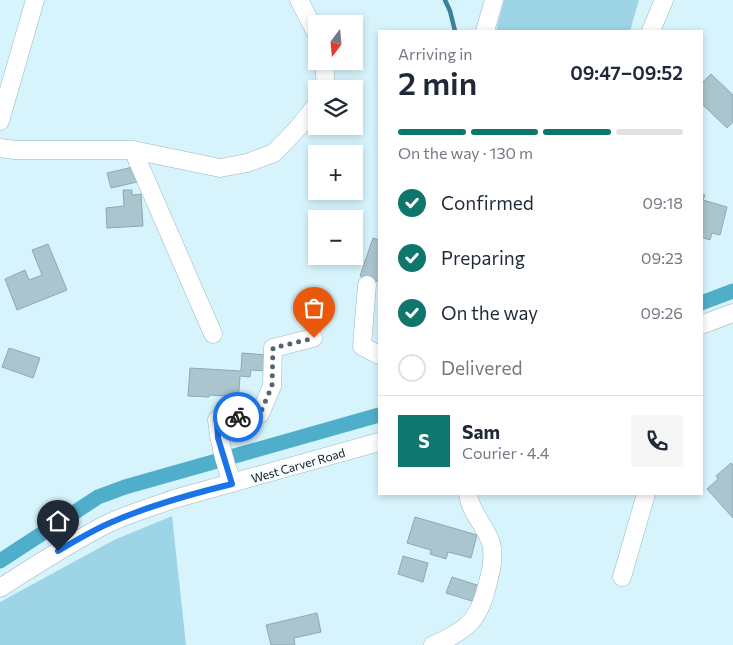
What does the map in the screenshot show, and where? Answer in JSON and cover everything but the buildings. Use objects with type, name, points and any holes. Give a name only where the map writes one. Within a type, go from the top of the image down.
[{"type":"street","points":[[0,121],[35,0]]},
{"type":"street","points":[[299,0],[308,17]]},
{"type":"street","points":[[485,30],[494,0]]},
{"type":"street","points":[[651,30],[664,0]]},
{"type":"street","points":[[0,148],[15,150],[133,150],[220,168],[247,163],[274,152],[308,115]]},
{"type":"street","points":[[133,150],[213,334]]},
{"type":"street","points":[[367,285],[362,346],[378,354]]},
{"type":"street","points":[[703,324],[733,313]]},
{"type":"street","points":[[232,484],[218,438],[217,420],[260,414],[272,386],[273,348],[314,338]]},
{"type":"street","name":"West Carver Road","points":[[0,588],[43,560],[110,523],[174,499],[378,442]]},
{"type":"street","points":[[433,645],[456,636],[477,616],[484,600],[493,563],[491,544],[469,504],[468,495]]},
{"type":"street","points":[[622,577],[646,495]]},
{"type":"shaded area","points":[[504,0],[639,0],[630,30],[496,30]]},
{"type":"shaded area","points":[[172,516],[186,645],[0,645],[0,602],[114,540]]},
{"type":"waterway","points":[[445,0],[455,30]]},
{"type":"waterway","points":[[703,302],[733,291]]},
{"type":"waterway","points":[[0,561],[98,497],[125,487],[378,415]]},
{"type":"way so far","points":[[238,417],[260,414],[272,386],[273,348],[314,338]]},
{"type":"route","points":[[58,551],[110,523],[141,510],[174,499],[232,484],[218,438],[217,420],[238,417]]}]
